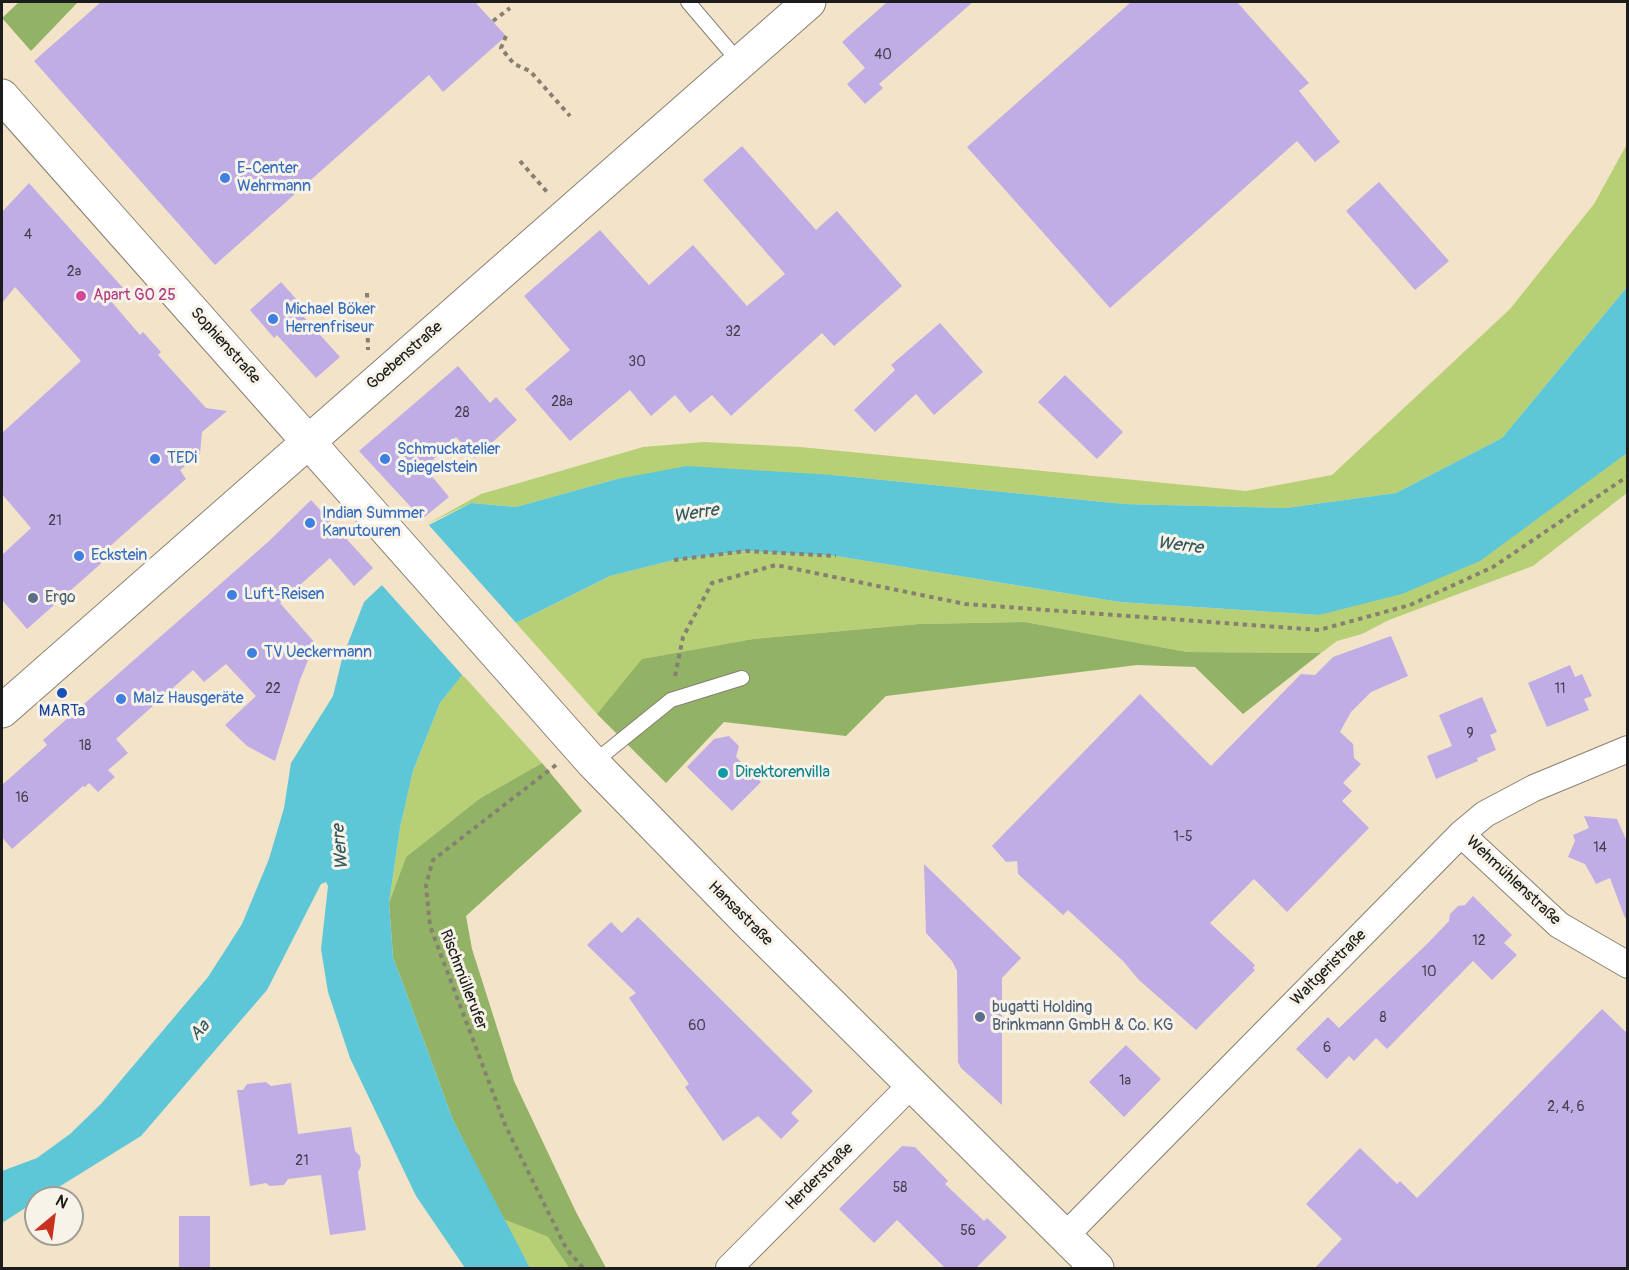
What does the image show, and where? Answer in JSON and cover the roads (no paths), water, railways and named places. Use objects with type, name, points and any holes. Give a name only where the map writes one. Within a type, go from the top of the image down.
[{"type":"street","name":"Goebenstraße","points":[[2,711],[809,2]]},
{"type":"street","name":"Sophienstraße","points":[[2,96],[399,544]]},
{"type":"street","name":"Hansastraße","points":[[399,544],[581,750],[1097,1269]]},
{"type":"street","name":"Waltgeristraße","points":[[1065,1236],[1461,834],[1485,814],[1534,788],[1628,749]]},
{"type":"street","name":"Wehmühlenstraße","points":[[1461,834],[1559,925],[1628,965]]},
{"type":"street","name":"Herderstraße","points":[[729,1269],[912,1085]]},
{"type":"lane","points":[[688,2],[740,63]]},
{"type":"lane","points":[[581,750],[671,700],[742,678]]},
{"type":"water","points":[[1627,287],[1627,453],[1480,561],[1402,594],[1319,615],[1120,602],[836,556],[746,551],[674,560],[610,576],[516,623],[481,651],[440,703],[413,771],[400,828],[389,903],[393,957],[453,1120],[530,1268],[465,1268],[416,1196],[350,1058],[328,992],[321,949],[328,886],[326,882],[321,884],[267,990],[141,1136],[60,1186],[24,1186],[24,1209],[2,1223],[2,1171],[37,1158],[70,1134],[101,1104],[208,977],[242,924],[269,859],[284,808],[291,763],[333,696],[342,659],[364,602],[382,585],[429,525],[471,503],[516,507],[617,479],[687,466],[833,475],[1124,504],[1286,508],[1396,493],[1502,438]]},
{"type":"place","name":"E-Center Wehrmann","points":[[225,178]]},
{"type":"place","name":"Apart GO 25","points":[[81,296]]},
{"type":"place","name":"Michael Böker Herrenfriseur","points":[[273,319]]},
{"type":"place","name":"TEDi","points":[[155,459]]},
{"type":"place","name":"Schmuckatelier Spiegelstein","points":[[385,459]]},
{"type":"place","name":"Indian Summer Kanutouren","points":[[310,523]]},
{"type":"place","name":"Eckstein","points":[[79,556]]},
{"type":"place","name":"Luft-Reisen","points":[[232,595]]},
{"type":"place","name":"Ergo","points":[[33,598]]},
{"type":"place","name":"TV Ueckermann","points":[[252,653]]},
{"type":"place","name":"MARTa","points":[[62,693]]},
{"type":"place","name":"Malz Hausgeräte","points":[[121,699]]},
{"type":"place","name":"Direktorenvilla","points":[[723,773]]},
{"type":"place","name":"bugatti Holding Brinkmann GmbH & Co. KG","points":[[980,1017]]},
{"type":"water label","name":"Werre","points":[[696,514]]},
{"type":"water label","name":"Werre","points":[[1180,546]]},
{"type":"water label","name":"Werre","points":[[341,847]]},
{"type":"water label","name":"Aa","points":[[200,1031]]}]
